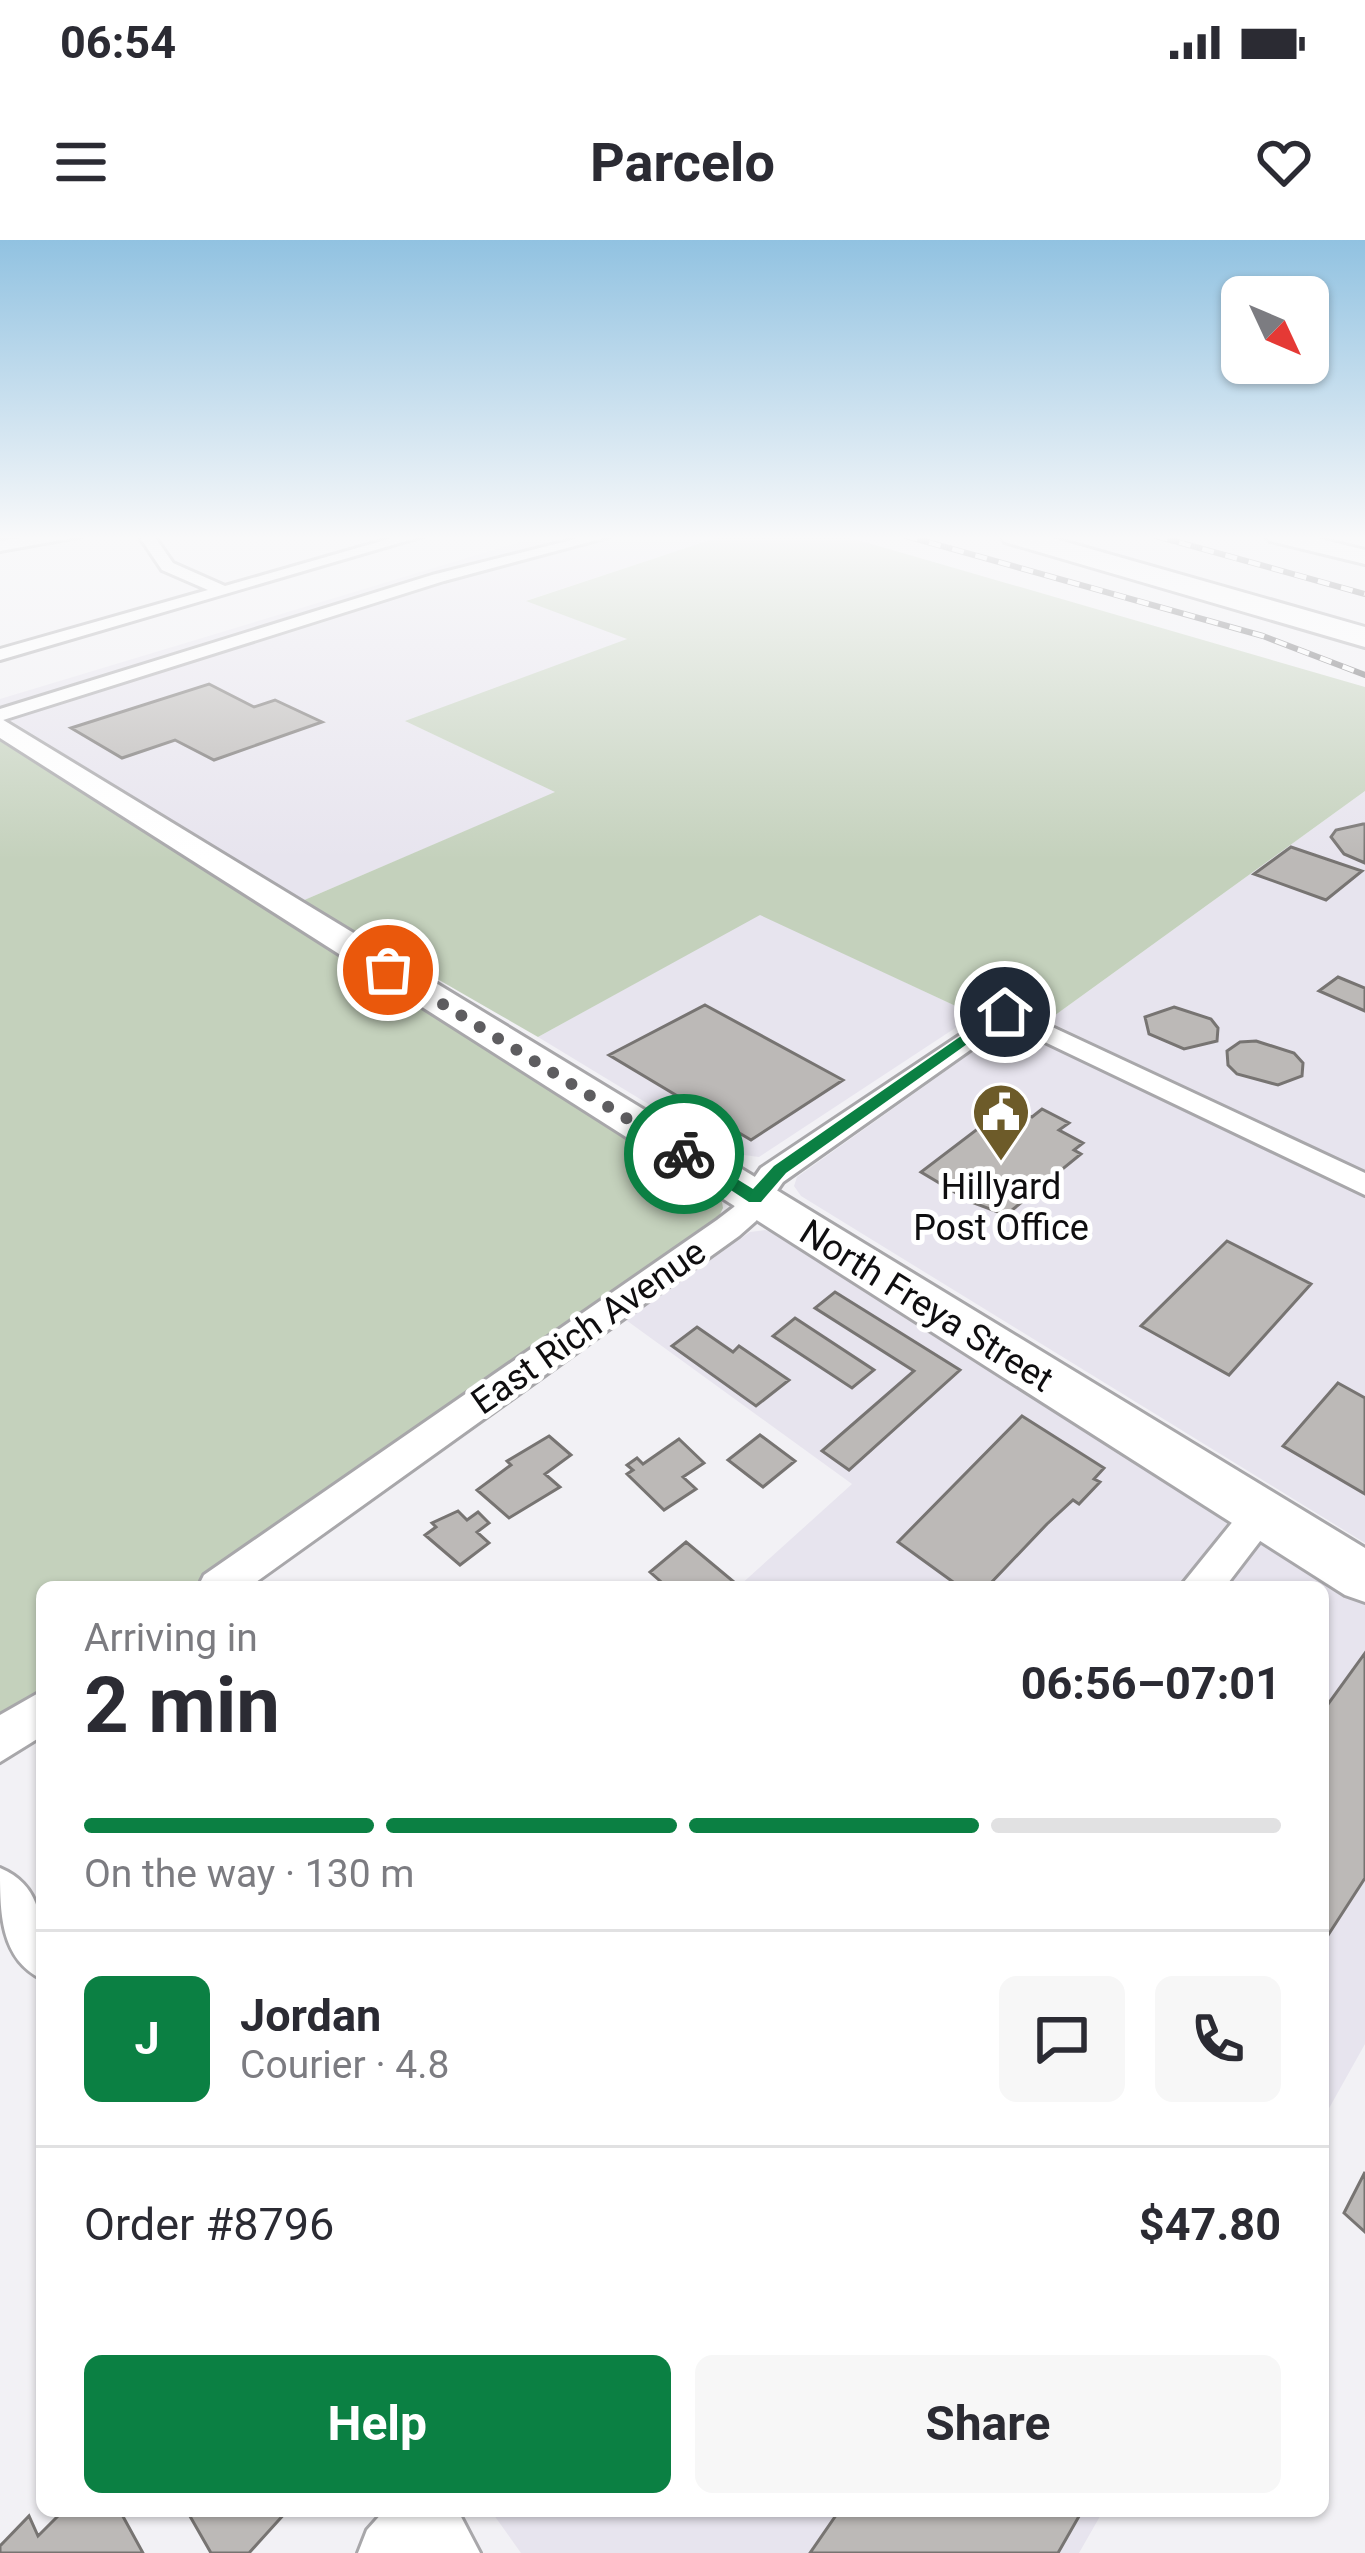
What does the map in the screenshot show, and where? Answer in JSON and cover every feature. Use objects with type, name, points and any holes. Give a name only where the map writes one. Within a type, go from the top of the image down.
[{"type":"street","points":[[0,655],[39,644]]},
{"type":"street","points":[[0,716],[229,644]]},
{"type":"street","name":"North Freya Street","points":[[0,726],[1365,1578]]},
{"type":"street","name":"East Rich Avenue","points":[[227,1581],[728,1228],[780,1169],[1005,1012],[1365,1185]]},
{"type":"street","points":[[1205,1581],[1262,1514]]},
{"type":"street","points":[[0,1741],[36,1715]]},
{"type":"street","points":[[0,1892],[36,1945]]},
{"type":"shaded area","points":[[182,644],[615,644],[407,722],[557,792],[302,901],[0,714],[0,699]]},
{"type":"shaded area","points":[[1365,791],[1365,1172],[1047,1021]]},
{"type":"shaded area","points":[[760,914],[975,1015],[759,1157],[729,1153],[538,1037]]},
{"type":"shaded area","points":[[1011,1030],[1031,1033],[1365,1193],[1365,1543],[801,1196],[794,1186],[797,1177],[992,1038]]},
{"type":"shaded area","points":[[750,1232],[782,1234],[1365,1596],[1365,2044],[1329,2108],[1329,1581],[745,1581],[852,1484],[626,1320]]},
{"type":"shaded area","points":[[495,2517],[1100,2517],[1079,2553],[521,2553]]},
{"type":"green space","points":[[614,644],[1216,644],[1365,687],[1365,791],[1047,1021],[1000,998],[975,1015],[760,915],[538,1037],[302,901],[555,792],[405,721]]},
{"type":"green space","points":[[0,741],[709,1186],[721,1196],[723,1208],[717,1220],[198,1581],[36,1581],[36,1693],[0,1719]]},
{"type":"building","points":[[209,684],[254,707],[275,700],[322,722],[214,760],[175,740],[122,758],[71,728]]},
{"type":"building","points":[[1365,824],[1365,863],[1344,854],[1331,837],[1336,830]]},
{"type":"building","points":[[1291,847],[1362,871],[1326,900],[1254,874]]},
{"type":"building","points":[[1338,977],[1365,988],[1365,1011],[1319,991]]},
{"type":"building","points":[[705,1005],[843,1080],[751,1140],[609,1055]]},
{"type":"building","points":[[1174,1007],[1211,1019],[1218,1028],[1217,1041],[1184,1049],[1149,1034],[1145,1017]]},
{"type":"building","points":[[1256,1041],[1294,1053],[1303,1063],[1302,1076],[1278,1085],[1237,1074],[1228,1065],[1227,1051],[1240,1042]]},
{"type":"building","name":"Hillyard Post Office","points":[[1009,1105],[1032,1117],[1042,1109],[1069,1123],[1059,1130],[1083,1143],[1074,1150],[1081,1154],[1006,1215],[971,1202],[921,1172]]},
{"type":"building","points":[[1227,1241],[1311,1284],[1229,1375],[1141,1326]]},
{"type":"building","points":[[835,1292],[960,1370],[849,1470],[822,1451],[914,1371],[815,1308]]},
{"type":"building","points":[[795,1318],[874,1370],[852,1388],[773,1336]]},
{"type":"building","points":[[697,1327],[733,1352],[739,1346],[789,1380],[756,1406],[672,1346]]},
{"type":"building","points":[[1338,1383],[1365,1398],[1365,1494],[1283,1446]]},
{"type":"building","points":[[1022,1416],[1104,1468],[1094,1479],[1100,1482],[1079,1504],[1073,1500],[993,1581],[952,1581],[898,1542]]},
{"type":"building","points":[[760,1435],[795,1461],[763,1487],[728,1460]]},
{"type":"building","points":[[549,1436],[571,1455],[545,1474],[560,1487],[509,1518],[477,1490],[511,1465],[507,1461]]},
{"type":"building","points":[[679,1439],[704,1463],[683,1477],[696,1489],[664,1510],[627,1474],[633,1470],[627,1465],[637,1458],[643,1464]]},
{"type":"building","points":[[458,1511],[467,1520],[478,1512],[489,1523],[477,1532],[489,1543],[460,1565],[425,1535],[436,1527],[432,1523]]},
{"type":"building","points":[[686,1542],[733,1581],[660,1581],[650,1572]]},
{"type":"building","points":[[1365,1653],[1365,1878],[1329,1934],[1329,1703]]},
{"type":"building","points":[[1365,2172],[1365,2232],[1344,2213]]},
{"type":"building","points":[[29,2516],[38,2536],[57,2517],[123,2517],[143,2553],[0,2553],[0,2546]]},
{"type":"building","points":[[190,2517],[282,2517],[249,2553],[211,2553]]},
{"type":"building","points":[[835,2517],[1079,2517],[1058,2553],[810,2553]]},
{"type":"railway","points":[[1284,644],[1365,675]]},
{"type":"way so far","points":[[388,970],[684,1154]]},
{"type":"place","name":"Hillyard Post Office","points":[[1001,1163]]},
{"type":"route","points":[[684,1154],[755,1198],[780,1169],[1005,1012]]}]
